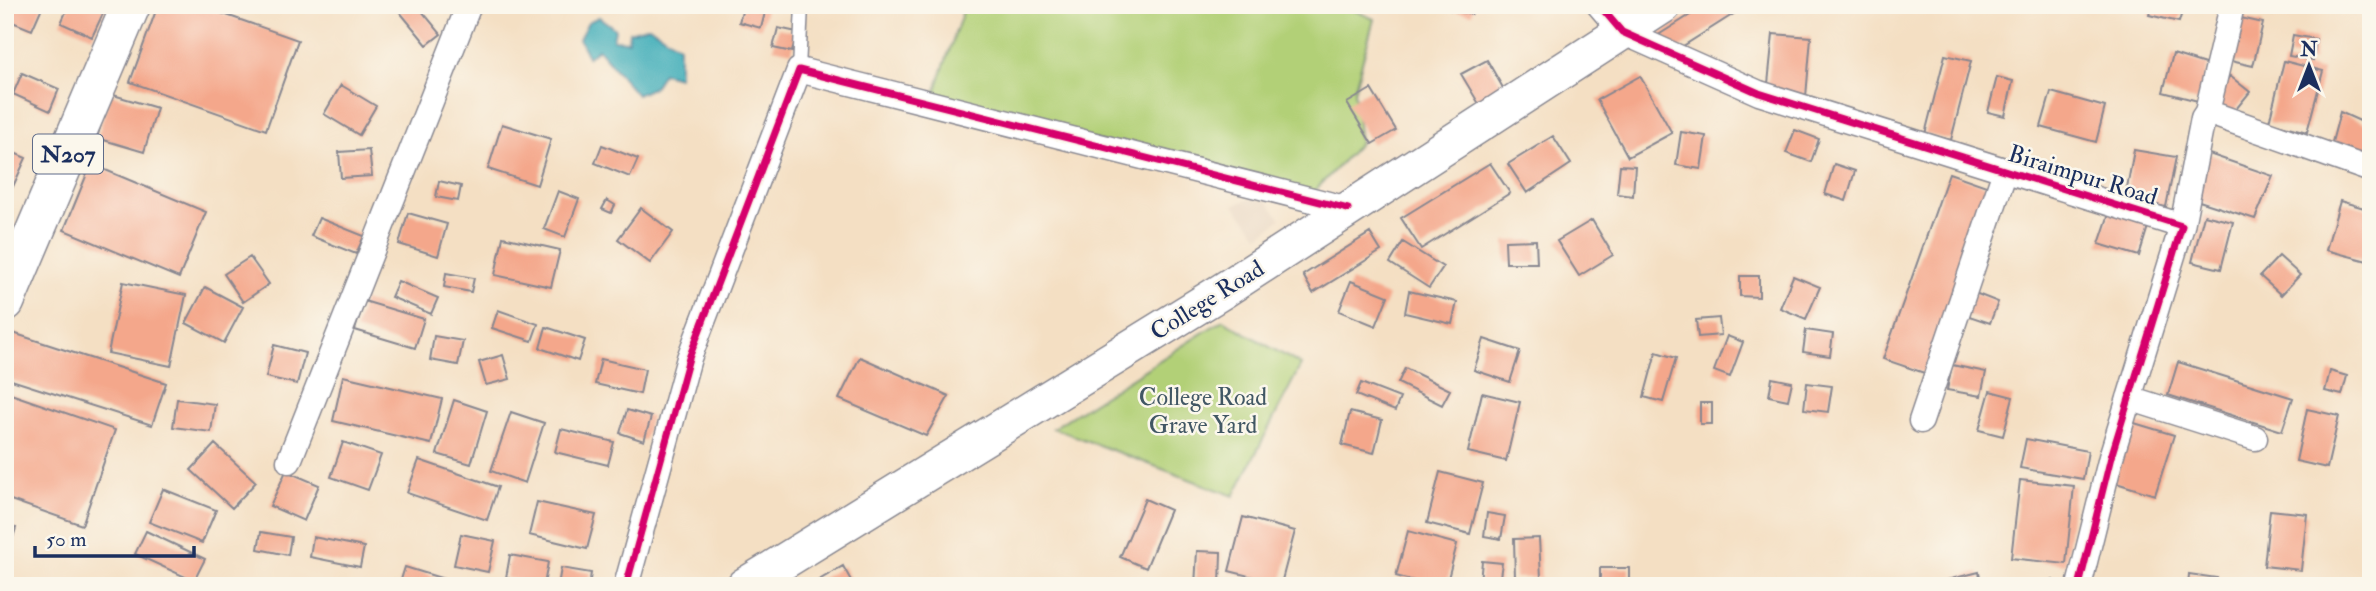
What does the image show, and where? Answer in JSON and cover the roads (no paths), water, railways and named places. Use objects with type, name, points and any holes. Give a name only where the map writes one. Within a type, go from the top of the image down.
[{"type":"highway","name":"N207","points":[[5,302],[131,5]]},
{"type":"main road","name":"College Road","points":[[744,586],[1213,297],[1664,5]]},
{"type":"street","points":[[289,461],[469,5]]},
{"type":"street","points":[[1600,5],[1622,32]]},
{"type":"street","points":[[2182,226],[2203,118],[2207,112],[2232,6]]},
{"type":"street","name":"Biraimpur Road","points":[[1622,32],[1759,93],[2182,226],[2111,457],[2079,586]]},
{"type":"street","points":[[626,586],[690,358],[799,70],[1348,209]]},
{"type":"street","points":[[2207,112],[2371,170]]},
{"type":"street","points":[[1921,421],[2005,171]]},
{"type":"street","points":[[2129,398],[2255,438]]},
{"type":"lane","points":[[799,70],[802,5]]},
{"type":"water","points":[[599,17],[615,29],[613,40],[628,41],[629,32],[649,26],[679,46],[679,77],[663,73],[654,87],[637,95],[598,49],[588,57],[579,39],[588,22]]},
{"type":"park label","name":"College Road Grave Yard","points":[[1203,411]]}]
